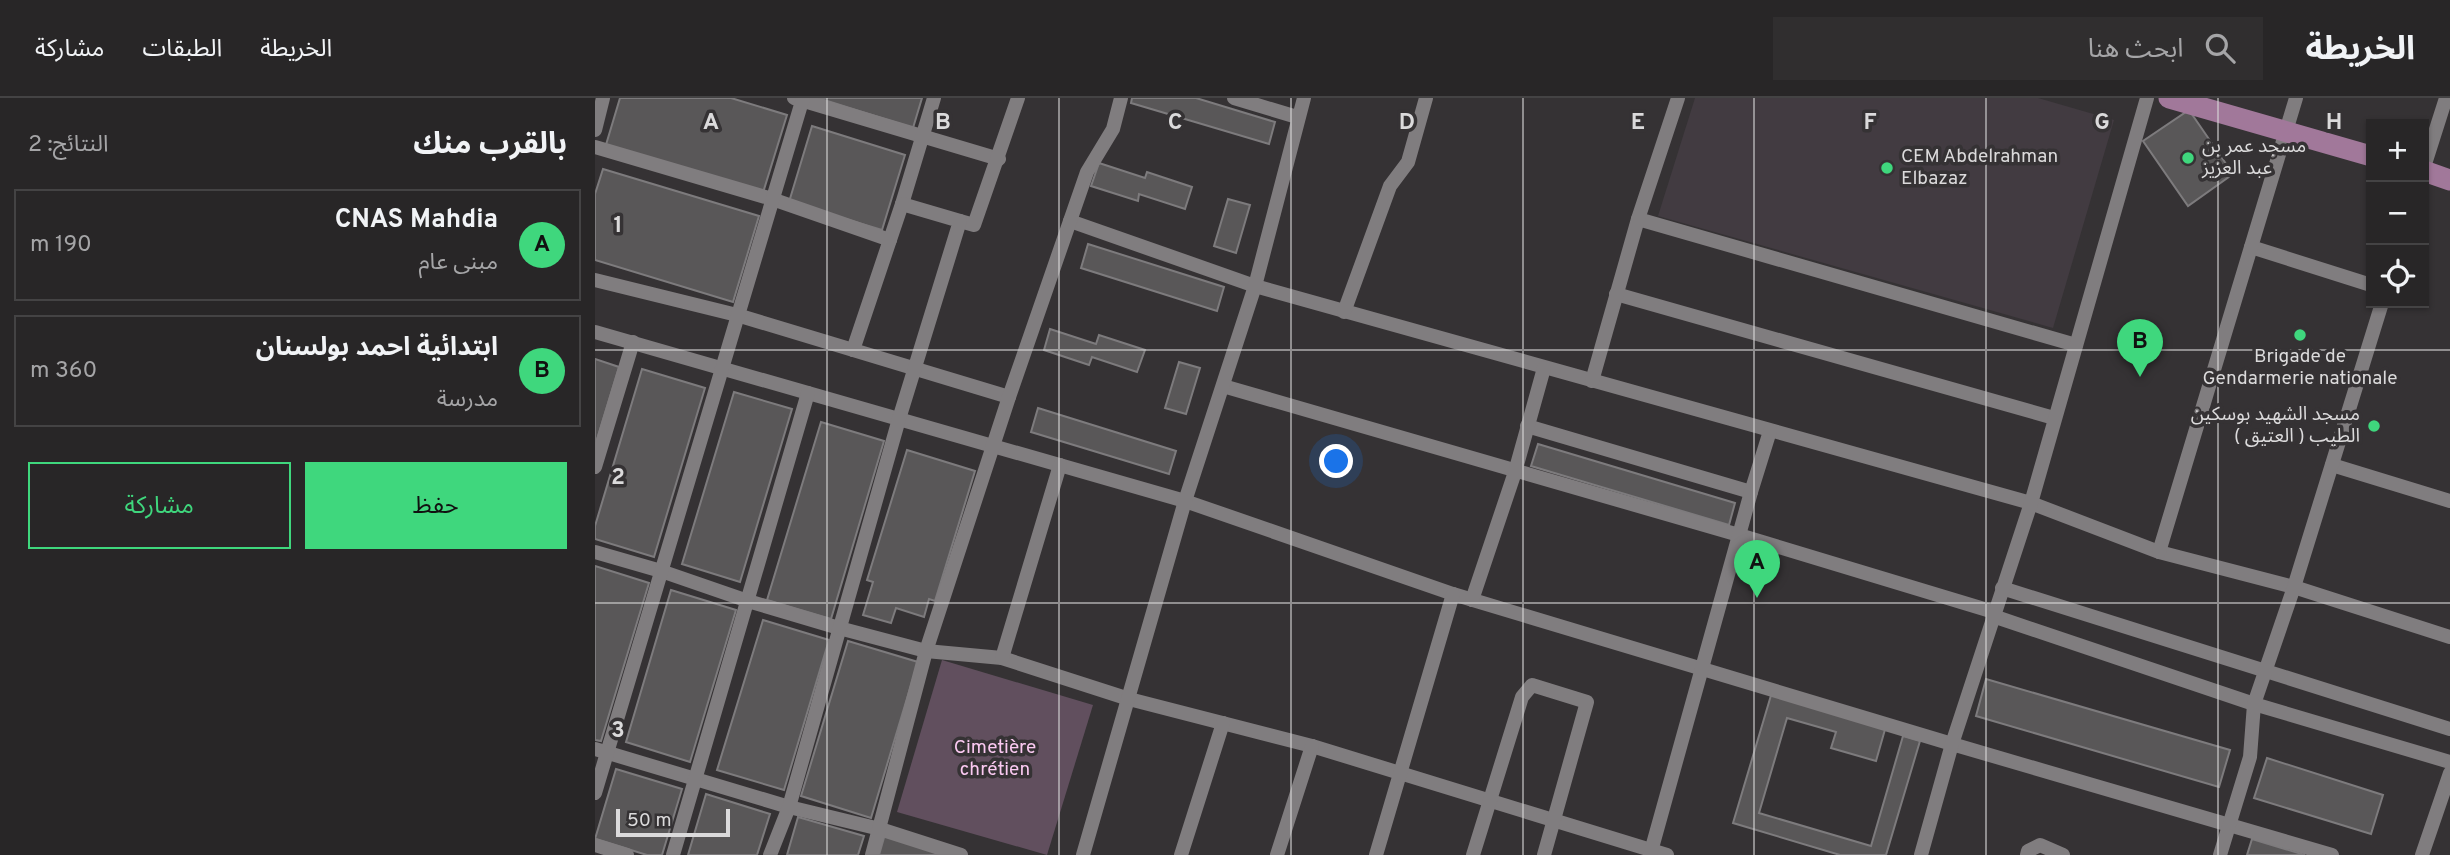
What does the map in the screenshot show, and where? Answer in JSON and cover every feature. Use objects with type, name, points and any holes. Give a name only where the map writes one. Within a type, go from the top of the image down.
[{"type":"main road","points":[[2169,98],[2366,155]]},
{"type":"main road","points":[[2429,171],[2450,180]]},
{"type":"street","points":[[595,130],[603,98]]},
{"type":"street","points":[[852,350],[902,204],[934,98]]},
{"type":"street","points":[[902,204],[974,225],[1018,98]]},
{"type":"street","points":[[872,855],[926,651],[1009,397],[1087,172],[1113,129],[1121,98]]},
{"type":"street","points":[[1234,98],[1297,117]]},
{"type":"street","points":[[1083,855],[1185,501],[1255,286],[1304,98]]},
{"type":"street","points":[[1344,312],[1390,186],[1408,162],[1426,98]]},
{"type":"street","points":[[1592,381],[1638,219],[1678,98]]},
{"type":"street","points":[[1921,855],[1952,744],[2031,503],[2147,98]]},
{"type":"street","points":[[2159,552],[2296,98]]},
{"type":"street","points":[[2429,153],[2446,98]]},
{"type":"street","points":[[595,793],[602,751],[661,571],[800,99],[999,159]]},
{"type":"street","points":[[595,147],[772,200],[890,240]]},
{"type":"street","points":[[1638,219],[2075,345]]},
{"type":"street","points":[[770,855],[789,807],[899,419],[960,221]]},
{"type":"street","points":[[1070,221],[1255,286],[2031,503],[2159,552],[2294,587],[2450,637]]},
{"type":"street","points":[[2251,247],[2366,283]]},
{"type":"street","points":[[595,280],[737,315],[1009,397]]},
{"type":"street","points":[[1616,294],[2055,418]]},
{"type":"street","points":[[2220,855],[2250,757],[2254,704],[2294,587],[2380,308]]},
{"type":"street","points":[[595,331],[1185,501],[1472,600],[2332,855]]},
{"type":"street","points":[[595,467],[633,342]]},
{"type":"street","points":[[1472,600],[1515,472],[1545,368]]},
{"type":"street","points":[[1223,386],[1739,535],[1994,614],[2254,704],[2450,762]]},
{"type":"street","points":[[673,855],[808,393]]},
{"type":"street","points":[[1527,426],[1751,492]]},
{"type":"street","points":[[1651,853],[1770,431]]},
{"type":"street","points":[[1002,658],[1060,465]]},
{"type":"street","points":[[2332,465],[2450,501]]},
{"type":"street","points":[[595,552],[748,601],[926,651],[1002,658],[1129,699],[1312,746],[1554,820],[1651,853],[1667,855]]},
{"type":"street","points":[[2002,588],[2450,729]]},
{"type":"street","points":[[1376,855],[1453,594]]},
{"type":"street","points":[[1473,855],[1522,697],[1532,685],[1587,702],[1543,855]]},
{"type":"street","points":[[1181,855],[1223,723]]},
{"type":"street","points":[[1277,855],[1312,746]]},
{"type":"street","points":[[602,751],[961,855]]},
{"type":"street","points":[[2422,855],[2450,773]]},
{"type":"street","points":[[595,845],[627,855]]},
{"type":"street","points":[[2027,855],[2028,851],[2040,845],[2063,855]]},
{"type":"shaded area","name":"CEM Abdelrahman Elbazaz","points":[[1695,98],[2038,98],[2114,120],[2053,328],[1658,216]]},
{"type":"green space","name":"Cimetière chrétien","points":[[942,660],[1093,705],[1047,855],[897,812]]},
{"type":"building","points":[[620,98],[731,98],[787,115],[762,196],[605,148]]},
{"type":"building","points":[[818,98],[922,98],[913,128]]},
{"type":"building","points":[[1132,98],[1196,98],[1275,122],[1269,144],[1131,103]]},
{"type":"building","name":"مسجد عمر بن عبد العزيز","points":[[2189,110],[2233,174],[2188,206],[2143,141]]},
{"type":"building","points":[[812,126],[905,155],[882,230],[789,202]]},
{"type":"building","points":[[1099,163],[1145,178],[1147,172],[1192,187],[1185,209],[1139,194],[1138,201],[1091,186]]},
{"type":"building","points":[[603,169],[759,216],[733,302],[595,260],[595,194]]},
{"type":"building","points":[[1228,199],[1250,205],[1236,253],[1214,246]]},
{"type":"building","points":[[1088,244],[1224,287],[1217,311],[1081,268]]},
{"type":"building","points":[[1050,329],[1096,344],[1099,335],[1145,350],[1137,372],[1092,357],[1089,365],[1044,350]]},
{"type":"building","points":[[595,359],[619,367],[595,446]]},
{"type":"building","points":[[1179,362],[1200,368],[1186,414],[1165,408]]},
{"type":"building","points":[[642,369],[705,388],[654,557],[595,539],[595,526]]},
{"type":"building","points":[[734,392],[792,409],[740,582],[682,564]]},
{"type":"building","points":[[1038,408],[1176,451],[1169,474],[1031,432]]},
{"type":"building","points":[[821,422],[884,441],[831,619],[767,600]]},
{"type":"building","points":[[1538,444],[1735,503],[1729,525],[1531,466]]},
{"type":"building","points":[[907,450],[975,471],[935,601],[929,599],[924,617],[896,608],[891,623],[863,615],[873,582],[867,580]]},
{"type":"building","points":[[595,566],[649,583],[601,741],[595,740]]},
{"type":"building","points":[[671,590],[736,610],[690,762],[626,742]]},
{"type":"building","points":[[763,620],[829,640],[784,790],[717,770]]},
{"type":"building","points":[[848,641],[918,662],[871,818],[801,796]]},
{"type":"building","points":[[1986,679],[2230,750],[2219,787],[1976,716]]},
{"type":"building","points":[[1772,692],[1886,726],[1876,761],[1831,748],[1836,732],[1787,718],[1759,813],[1871,846],[1903,736],[1920,741],[1886,855],[1840,855],[1733,823]]},
{"type":"building","points":[[2267,758],[2383,795],[2371,834],[2254,798]]},
{"type":"building","points":[[616,769],[682,789],[662,855],[647,855],[595,839]]},
{"type":"building","points":[[706,794],[770,814],[757,855],[688,855]]},
{"type":"building","points":[[798,817],[864,836],[858,855],[787,855]]},
{"type":"building","points":[[885,834],[956,855],[879,855]]},
{"type":"building","points":[[2252,839],[2305,855],[2247,855]]},
{"type":"place","name":"مسجد عمر بن عبد العزيز","points":[[2188,158]]},
{"type":"place","name":"CEM Abdelrahman Elbazaz","points":[[1887,168]]},
{"type":"place","name":"Brigade de Gendarmerie nationale","points":[[2300,335]]},
{"type":"place","name":"ابتدائية احمد بولسنان","points":[[2140,377]]},
{"type":"place","name":"مسجد الشهيد بوسكين الطيب ( العتيق )","points":[[2374,426]]},
{"type":"place","name":"CNAS Mahdia","points":[[1757,598]]}]
